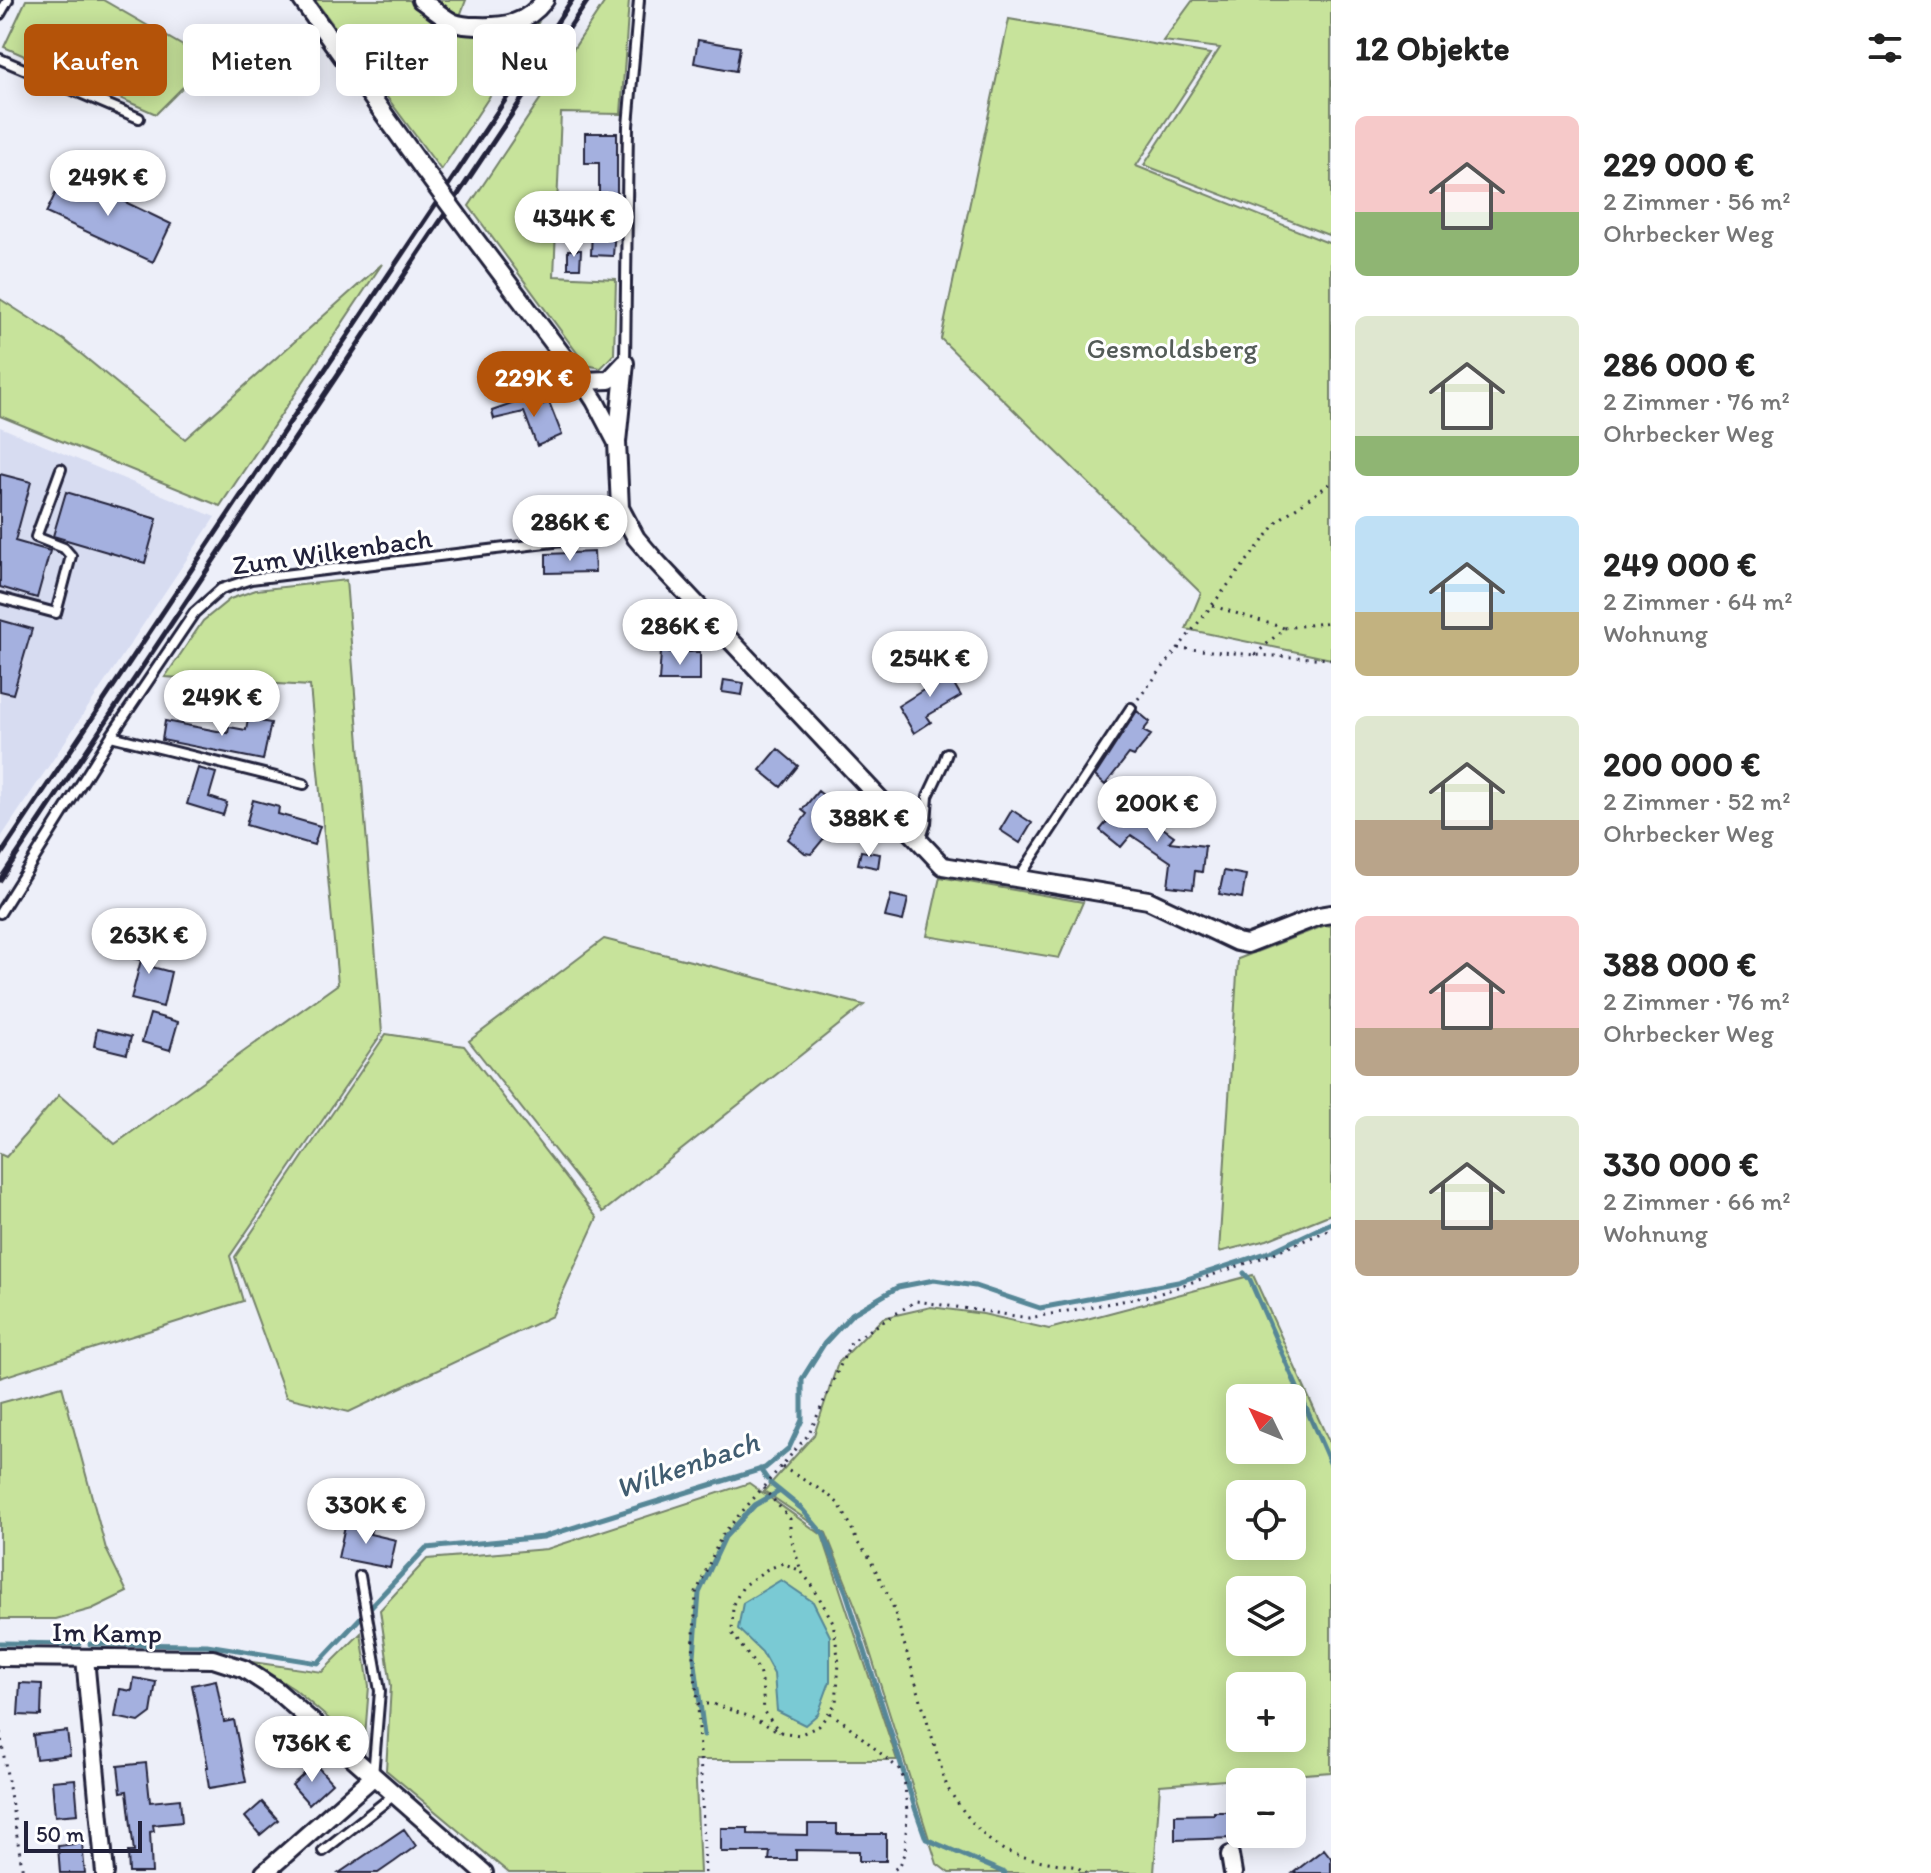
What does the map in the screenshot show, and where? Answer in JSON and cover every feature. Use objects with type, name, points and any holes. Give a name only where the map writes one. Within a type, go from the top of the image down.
[{"type":"street","points":[[302,0],[582,381],[617,442]]},
{"type":"street","points":[[421,0],[453,22],[498,27],[535,13],[545,0]]},
{"type":"street","points":[[582,381],[609,380],[625,363]]},
{"type":"street","points":[[625,363],[617,442],[620,508],[636,538],[943,866],[1148,900],[1247,944],[1331,914]]},
{"type":"street","name":"Im Kamp","points":[[0,1657],[213,1659],[244,1669],[276,1690],[373,1777]]},
{"type":"street","points":[[85,1658],[105,1873]]},
{"type":"street","points":[[264,1873],[373,1777],[474,1870]]},
{"type":"street","points":[[1230,1855],[1233,1873]]},
{"type":"lane","points":[[0,14],[8,0]]},
{"type":"lane","points":[[625,363],[628,126],[639,0]]},
{"type":"lane","points":[[0,59],[139,118]]},
{"type":"lane","points":[[0,598],[56,613],[71,556],[64,548],[36,537],[61,469]]},
{"type":"lane","name":"Zum Wilkenbach","points":[[0,913],[111,736],[194,613],[221,589],[251,579],[578,540],[587,538],[620,508]]},
{"type":"lane","points":[[1017,880],[1131,708]]},
{"type":"lane","points":[[111,736],[304,784]]},
{"type":"lane","points":[[920,842],[926,823],[928,796],[947,753]]},
{"type":"lane","points":[[360,1576],[380,1691],[373,1777]]},
{"type":"lane","points":[[323,1851],[394,1795]]},
{"type":"path","points":[[1131,708],[1280,519],[1331,483]]},
{"type":"path","points":[[1213,606],[1284,628],[1331,622]]},
{"type":"path","points":[[1255,655],[1284,628]]},
{"type":"path","points":[[1178,648],[1331,659]]},
{"type":"path","points":[[705,1873],[693,1657],[696,1593],[722,1535],[809,1434],[851,1342],[916,1301],[1029,1318],[1155,1295],[1270,1255],[1331,1229]]},
{"type":"path","points":[[782,1466],[839,1504],[857,1542],[869,1557],[892,1603],[947,1787],[962,1810],[989,1838],[1007,1851],[1077,1867],[1086,1873]]},
{"type":"path","points":[[698,1704],[713,1704],[751,1717],[780,1732],[799,1735],[819,1726],[836,1703],[839,1663],[833,1622],[801,1571],[790,1534],[790,1519],[763,1488]]},
{"type":"path","points":[[780,1732],[764,1712],[758,1669],[732,1633],[733,1604],[744,1585],[766,1570],[783,1563],[801,1571]]},
{"type":"path","points":[[829,1712],[899,1769],[905,1785],[907,1812],[905,1854],[900,1865],[890,1873]]},
{"type":"path","points":[[0,1732],[23,1873]]},
{"type":"shaded area","points":[[0,427],[215,517],[0,839]]},
{"type":"green space","points":[[26,0],[103,0],[145,24],[24,24],[24,56],[4,47]]},
{"type":"green space","points":[[315,0],[409,0],[444,24],[336,24],[336,28]]},
{"type":"green space","points":[[436,0],[466,0],[460,16]]},
{"type":"green space","points":[[606,0],[629,0],[621,114],[561,113],[554,276],[616,279],[614,354],[601,368],[586,365],[469,206],[542,96],[576,96],[576,45]]},
{"type":"green space","points":[[1193,0],[1331,0],[1331,236],[1144,165],[1220,48],[1163,41]]},
{"type":"green space","name":"Gesmoldsberg","points":[[1009,19],[1210,54],[1136,166],[1331,244],[1331,659],[1186,629],[1201,593],[941,339]]},
{"type":"green space","points":[[457,29],[473,32],[473,96],[490,96],[441,170],[386,96],[457,96]]},
{"type":"green space","points":[[167,37],[183,46],[183,87],[156,114],[115,96],[167,96]]},
{"type":"green space","points":[[382,264],[220,506],[0,416],[0,299],[64,340],[185,439]]},
{"type":"green space","points":[[346,580],[382,1033],[230,1256],[243,1301],[0,1378],[0,1154],[6,1157],[59,1095],[115,1144],[338,984],[310,686],[165,677],[203,621],[230,599],[256,590]]},
{"type":"green space","points":[[940,877],[1083,902],[1059,958],[927,936]]},
{"type":"green space","points":[[1326,925],[1331,926],[1331,1214],[1267,1240],[1219,1252],[1238,959]]},
{"type":"green space","points":[[604,939],[864,1005],[603,1212],[469,1041]]},
{"type":"green space","points":[[386,1034],[464,1046],[597,1218],[552,1316],[349,1412],[286,1397],[235,1257]]},
{"type":"green space","points":[[1253,1275],[1303,1384],[1226,1384],[1226,1464],[1306,1464],[1306,1391],[1331,1446],[1331,1772],[1306,1774],[1306,1768],[1226,1768],[1226,1780],[1160,1785],[1154,1873],[949,1873],[937,1864],[856,1608],[826,1533],[764,1491],[814,1435],[838,1363],[883,1318],[931,1307],[983,1314],[1049,1329]]},
{"type":"green space","points":[[62,1386],[106,1549],[127,1592],[92,1609],[56,1619],[0,1619],[0,1403]]},
{"type":"green space","points":[[749,1483],[822,1535],[897,1760],[695,1760],[700,1873],[509,1873],[386,1770],[391,1686],[380,1610],[427,1559],[547,1549]]},
{"type":"green space","points":[[361,1633],[369,1686],[364,1749],[294,1689],[252,1662],[322,1672]]},
{"type":"water","points":[[781,1580],[813,1602],[830,1636],[830,1681],[818,1714],[805,1725],[777,1711],[774,1674],[762,1652],[738,1629],[743,1603]]},
{"type":"building","points":[[698,40],[740,47],[736,71],[694,63]]},
{"type":"building","points":[[585,133],[617,133],[613,256],[591,255],[593,202],[599,202],[599,163],[585,163]]},
{"type":"building","points":[[65,173],[171,224],[153,262],[46,213]]},
{"type":"building","points":[[568,250],[581,250],[580,268],[568,268]]},
{"type":"building","points":[[529,398],[533,408],[549,402],[562,435],[537,446],[524,412],[494,419],[492,411]]},
{"type":"building","points":[[0,474],[31,482],[15,541],[50,551],[37,598],[0,587]]},
{"type":"building","points":[[66,492],[157,519],[145,563],[53,536]]},
{"type":"building","points":[[594,552],[595,572],[546,573],[546,554]]},
{"type":"building","points":[[0,620],[32,629],[13,694],[0,691]]},
{"type":"building","points":[[661,652],[700,652],[700,681],[659,681]]},
{"type":"building","points":[[943,665],[961,696],[927,716],[931,722],[914,733],[898,706],[925,689],[919,680]]},
{"type":"building","points":[[724,680],[744,683],[742,695],[722,692]]},
{"type":"building","points":[[1137,711],[1150,722],[1143,731],[1151,735],[1134,756],[1129,754],[1105,785],[1095,776]]},
{"type":"building","points":[[248,719],[271,723],[263,760],[162,740],[165,721],[228,733],[229,727],[246,730]]},
{"type":"building","points":[[778,749],[798,766],[781,787],[760,770]]},
{"type":"building","points":[[198,768],[216,773],[209,797],[227,803],[223,815],[187,804]]},
{"type":"building","points":[[818,791],[845,813],[811,854],[805,853],[788,839],[807,814],[802,810]]},
{"type":"building","points":[[253,800],[279,807],[278,814],[320,826],[314,845],[246,825]]},
{"type":"building","points":[[1123,802],[1133,810],[1136,807],[1174,836],[1169,842],[1205,846],[1202,872],[1195,871],[1193,889],[1168,886],[1171,862],[1131,835],[1121,847],[1100,830]]},
{"type":"building","points":[[1012,810],[1032,823],[1020,843],[1000,830]]},
{"type":"building","points":[[861,851],[880,854],[878,868],[858,864]]},
{"type":"building","points":[[1224,871],[1246,875],[1242,898],[1219,894]]},
{"type":"building","points":[[891,895],[908,899],[903,921],[885,917]]},
{"type":"building","points":[[137,939],[158,944],[152,967],[171,972],[163,1007],[131,999],[141,960],[132,958]]},
{"type":"building","points":[[150,1014],[178,1022],[170,1050],[142,1042]]},
{"type":"building","points":[[97,1029],[131,1037],[127,1054],[94,1046]]},
{"type":"building","points":[[346,1521],[372,1526],[370,1534],[396,1540],[390,1568],[338,1558]]},
{"type":"building","points":[[134,1678],[156,1682],[151,1713],[139,1722],[115,1717],[120,1689],[132,1691]]},
{"type":"building","points":[[216,1680],[224,1722],[234,1720],[246,1782],[209,1788],[208,1767],[192,1685]]},
{"type":"building","points":[[20,1683],[42,1684],[41,1716],[18,1715]]},
{"type":"building","points":[[67,1731],[70,1755],[36,1759],[33,1735]]},
{"type":"building","points":[[146,1763],[150,1802],[180,1799],[182,1822],[153,1825],[154,1831],[150,1832],[152,1873],[129,1873],[128,1852],[134,1852],[127,1791],[121,1792],[118,1766]]},
{"type":"building","points":[[315,1764],[332,1783],[309,1804],[292,1785]]},
{"type":"building","points":[[75,1779],[78,1814],[55,1816],[52,1781]]},
{"type":"building","points":[[262,1802],[278,1820],[260,1835],[245,1817]]},
{"type":"building","points":[[1226,1812],[1226,1838],[1175,1840],[1175,1815]]},
{"type":"building","points":[[808,1824],[837,1824],[837,1834],[886,1834],[886,1861],[859,1861],[859,1851],[796,1850],[796,1860],[769,1860],[770,1852],[721,1852],[721,1828],[748,1828],[748,1834],[808,1835]]},
{"type":"building","points":[[404,1829],[416,1846],[378,1873],[339,1873]]},
{"type":"building","points":[[82,1843],[85,1873],[60,1873],[58,1846]]},
{"type":"building","points":[[1324,1849],[1331,1858],[1331,1873],[1293,1873]]},
{"type":"waterway","name":"Wilkenbach","points":[[90,1644],[207,1645],[318,1663],[426,1548],[543,1537],[765,1468],[789,1448],[802,1420],[802,1379],[824,1344],[852,1314],[898,1287],[934,1280],[975,1286],[1040,1308],[1178,1282],[1272,1251],[1331,1223]]},
{"type":"waterway","points":[[1244,1273],[1250,1280],[1331,1465]]},
{"type":"waterway","points":[[760,1469],[767,1479]]},
{"type":"waterway","points":[[770,1483],[802,1509],[824,1535],[846,1592],[926,1839],[1005,1873]]},
{"type":"waterway","points":[[704,1735],[694,1656],[699,1593],[725,1537],[755,1505],[780,1491]]},
{"type":"waterway","name":"Wilkenbach","points":[[0,1643],[79,1644]]},
{"type":"railway","points":[[0,856],[572,0]]},
{"type":"railway","points":[[0,880],[588,0]]}]
